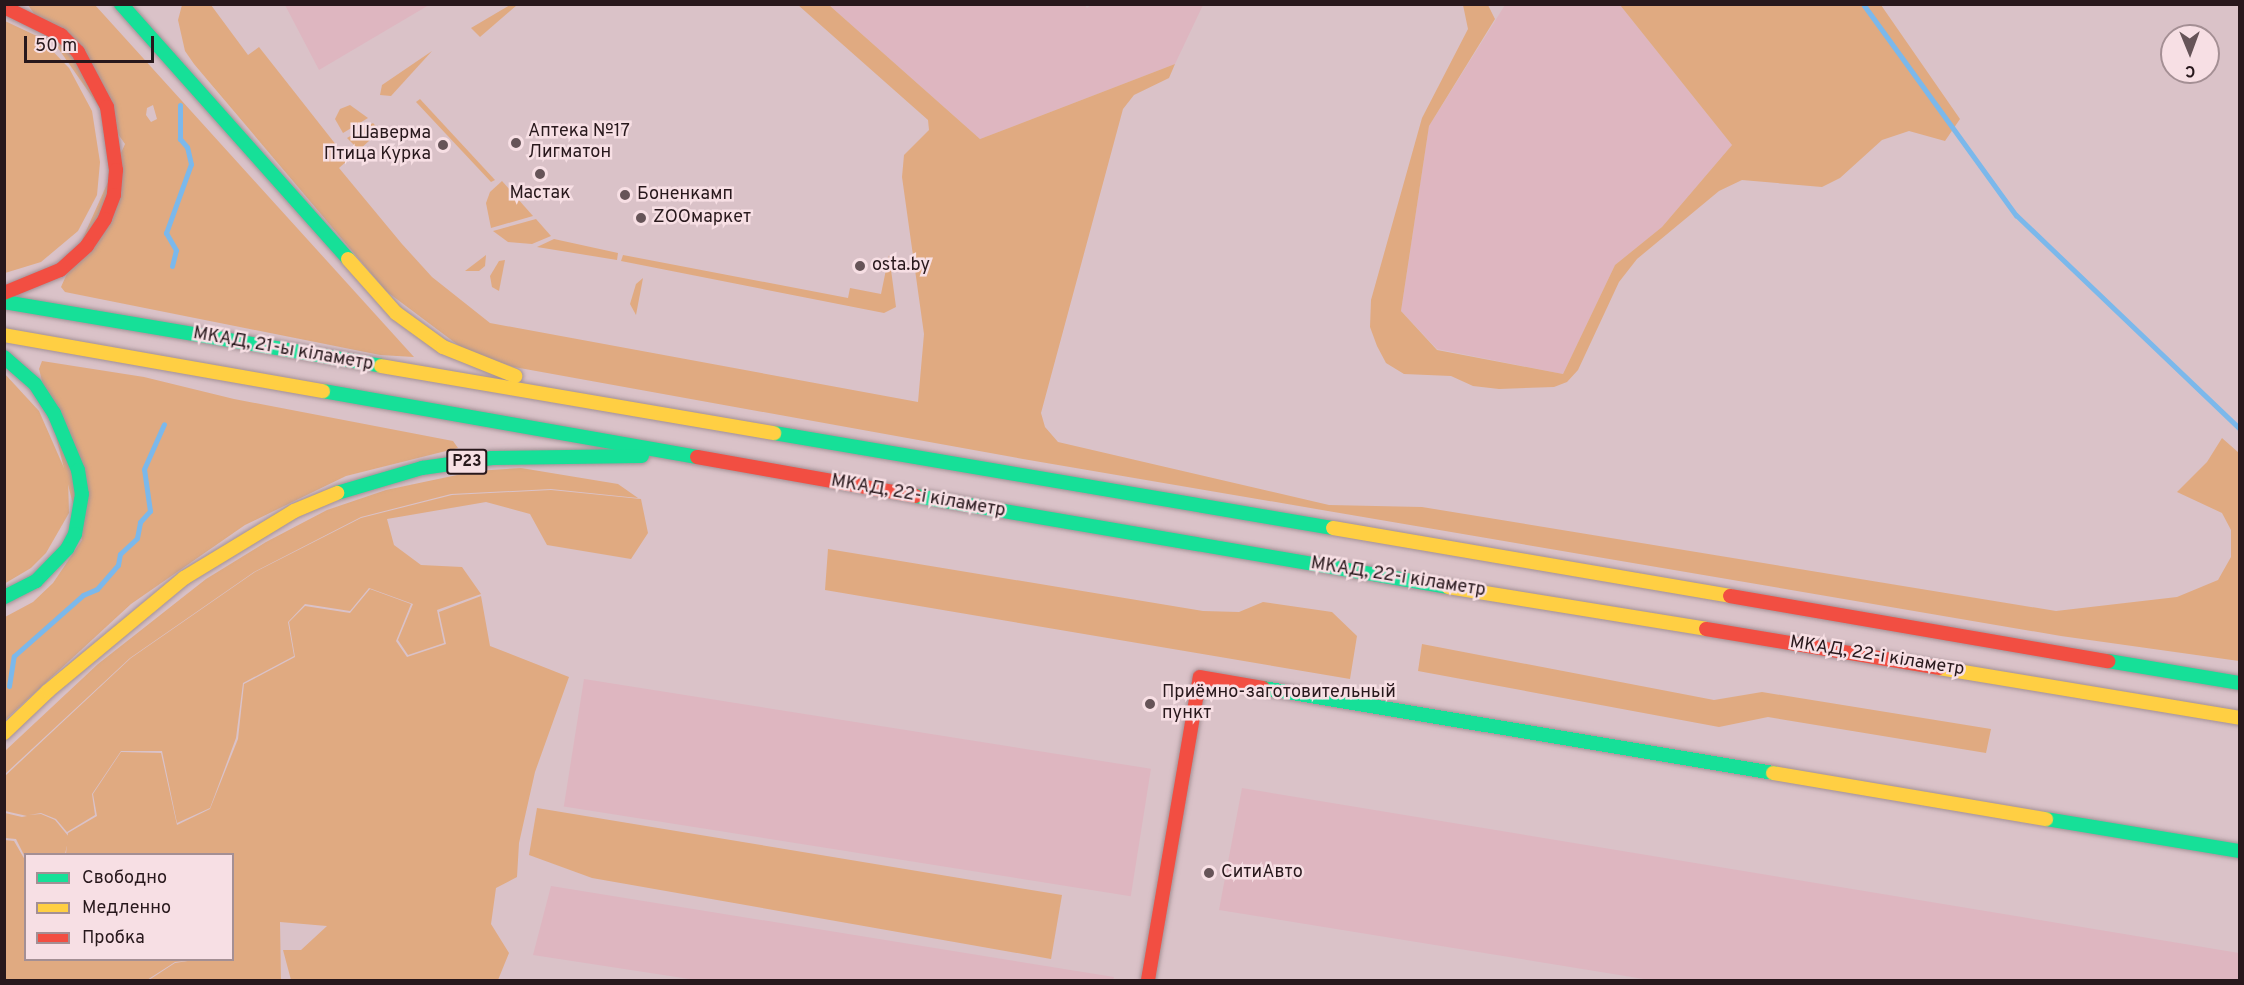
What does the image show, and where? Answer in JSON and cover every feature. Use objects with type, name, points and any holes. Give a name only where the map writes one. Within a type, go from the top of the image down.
[{"type":"main road","points":[[121,4],[418,332],[484,366],[594,403]]},
{"type":"main road","points":[[4,7],[61,35],[78,52],[106,107],[114,137],[116,170],[114,195],[105,219],[87,246],[60,270],[31,285],[4,293]]},
{"type":"main road","name":"МКАД, 21-ы кіламетр","points":[[4,302],[561,398]]},
{"type":"main road","name":"МКАД, 21-ы кіламетр","points":[[4,335],[557,434]]},
{"type":"main road","points":[[4,357],[34,384],[54,413],[75,460],[82,494],[75,534],[67,549],[36,581],[4,597]]},
{"type":"main road","name":"МКАД, 22-і кіламетр","points":[[561,398],[2240,683]]},
{"type":"main road","name":"МКАД, 22-і кіламетр","points":[[557,434],[2240,718]]},
{"type":"main road","name":"Р23","points":[[4,733],[48,691],[184,578],[294,511],[346,489],[422,468],[492,458],[683,457]]},
{"type":"main road","points":[[1148,981],[1200,677],[2240,851]]},
{"type":"shaded area","points":[[1084,4],[1087,8],[1092,4],[1203,5],[1175,64],[980,139],[829,5]]},
{"type":"shaded area","points":[[28,5],[95,5],[414,357],[380,355],[65,292],[61,287],[125,144]],"holes":[[[153,105],[157,119],[151,122],[146,115],[147,108]]]},
{"type":"shaded area","points":[[182,5],[211,5],[248,55],[259,47],[348,160],[339,168],[402,244],[432,277],[490,323],[918,402],[924,334],[902,177],[904,155],[929,130],[928,120],[798,5],[829,5],[980,139],[1175,64],[1169,78],[1134,95],[1123,109],[1041,413],[1045,427],[1058,442],[1329,505],[1422,507],[2056,611],[2177,597],[2218,580],[2231,557],[2231,530],[2222,513],[2177,492],[2207,462],[2222,438],[2239,453],[2239,661],[2061,636],[1023,459],[514,367],[470,354],[386,291],[194,64],[185,51],[178,20]]},
{"type":"shaded area","points":[[285,5],[429,5],[319,70]]},
{"type":"shaded area","points":[[510,5],[517,5],[480,37],[471,28]]},
{"type":"shaded area","points":[[1463,5],[1488,5],[1495,19],[1429,126],[1401,311],[1437,350],[1563,374],[1615,265],[1662,227],[1732,145],[1620,5],[1881,5],[1960,119],[1945,141],[1909,131],[1882,140],[1840,178],[1822,187],[1742,180],[1719,191],[1637,259],[1619,282],[1578,370],[1567,382],[1554,387],[1499,389],[1473,386],[1451,376],[1404,374],[1386,363],[1377,346],[1370,327],[1371,300],[1422,118],[1468,29]]},
{"type":"shaded area","points":[[1505,5],[1620,5],[1732,145],[1662,227],[1615,265],[1563,374],[1437,349],[1401,311],[1429,126]]},
{"type":"shaded area","points":[[5,21],[39,37],[69,68],[92,111],[100,162],[97,195],[78,231],[41,262],[5,273]]},
{"type":"shaded area","points":[[432,51],[391,96],[380,95],[382,85]]},
{"type":"shaded area","points":[[420,99],[495,180],[491,182],[416,102]]},
{"type":"shaded area","points":[[350,105],[368,118],[343,133],[335,119],[340,109]]},
{"type":"shaded area","points":[[373,123],[380,131],[359,150],[347,138]]},
{"type":"shaded area","points":[[502,181],[533,216],[491,228],[486,203],[490,192]]},
{"type":"shaded area","points":[[536,219],[551,236],[532,244],[508,242],[493,231]]},
{"type":"shaded area","points":[[554,239],[618,253],[617,260],[537,247]]},
{"type":"shaded area","points":[[486,255],[485,266],[479,271],[465,271]]},
{"type":"shaded area","points":[[623,255],[848,298],[850,288],[881,294],[889,255],[896,307],[884,313],[621,261]]},
{"type":"shaded area","points":[[505,260],[499,291],[492,287],[490,276],[499,261]]},
{"type":"shaded area","points":[[643,278],[636,315],[630,304],[636,284]]},
{"type":"shaded area","points":[[42,361],[144,377],[234,399],[453,441],[458,448],[346,476],[245,525],[131,604],[5,720],[5,617],[33,602],[53,583],[82,540],[39,369]]},
{"type":"shaded area","points":[[4,373],[39,411],[68,477],[69,513],[46,553],[31,568],[4,584]]},
{"type":"shaded area","points":[[521,468],[618,484],[638,498],[551,489],[451,494],[361,517],[254,572],[130,658],[5,774],[5,751],[98,664],[206,579],[266,542],[327,510],[386,490],[476,471]]},
{"type":"shaded area","points":[[551,490],[641,499],[648,533],[631,559],[547,545],[530,514],[486,502],[387,519],[394,545],[421,565],[462,567],[481,594],[437,610],[444,643],[408,655],[398,640],[413,604],[369,588],[350,611],[305,604],[288,622],[294,656],[243,683],[236,738],[210,808],[177,823],[162,751],[121,751],[92,794],[95,815],[67,832],[56,819],[41,813],[29,815],[41,814],[55,820],[69,837],[65,853],[24,853],[24,855],[16,839],[5,838],[5,813],[27,816],[5,811],[5,776],[131,658],[255,572],[361,518],[452,495]]},
{"type":"shaded area","points":[[828,549],[1203,611],[1239,612],[1263,602],[1332,612],[1357,636],[1350,679],[825,590]]},
{"type":"shaded area","points":[[370,589],[411,604],[396,641],[407,657],[446,644],[439,612],[481,596],[490,646],[569,677],[535,772],[519,843],[517,877],[496,888],[491,924],[509,953],[498,980],[291,980],[283,950],[301,950],[327,926],[280,922],[281,980],[149,980],[175,963],[234,961],[234,853],[66,853],[68,833],[97,816],[93,794],[121,752],[161,753],[177,825],[210,809],[238,739],[244,684],[295,657],[289,622],[305,606],[350,613]]},
{"type":"shaded area","points":[[1422,644],[1714,700],[1762,692],[1991,729],[1986,753],[1768,717],[1719,727],[1418,671]]},
{"type":"shaded area","points":[[584,679],[1151,769],[1131,896],[564,806]]},
{"type":"shaded area","points":[[1242,788],[2239,953],[2239,980],[1650,980],[1219,910]]},
{"type":"shaded area","points":[[537,808],[1062,895],[1051,959],[592,878],[529,855]]},
{"type":"shaded area","points":[[5,840],[14,841],[24,858],[24,961],[184,961],[175,962],[147,980],[5,980]]},
{"type":"shaded area","points":[[551,886],[1114,977],[1113,980],[696,980],[533,955]]},
{"type":"waterway","points":[[1863,4],[2016,215],[2240,429]]},
{"type":"waterway","points":[[172,266],[176,250],[166,233],[191,164],[187,147],[180,139],[180,105]]},
{"type":"waterway","points":[[9,686],[14,656],[83,595],[97,589],[118,565],[120,554],[137,538],[140,522],[150,511],[144,469],[164,424]]},
{"type":"traffic: fast","points":[[121,4],[348,259]]},
{"type":"traffic: fast","points":[[4,302],[381,366]]},
{"type":"traffic: fast","points":[[4,357],[35,384],[54,413],[78,470],[82,494],[75,534],[67,549],[36,581],[4,597]]},
{"type":"traffic: fast","points":[[323,391],[697,457]]},
{"type":"traffic: fast","points":[[774,433],[1333,528]]},
{"type":"traffic: fast","points":[[337,493],[422,468],[492,458],[642,456]]},
{"type":"traffic: fast","points":[[916,496],[1448,587]]},
{"type":"traffic: fast","points":[[2108,661],[2240,683]]},
{"type":"traffic: fast","points":[[1263,688],[1773,773]]},
{"type":"traffic: fast","points":[[2046,819],[2240,851]]},
{"type":"traffic: slow","points":[[348,259],[396,313],[443,347],[515,376]]},
{"type":"traffic: slow","points":[[4,335],[323,391]]},
{"type":"traffic: slow","points":[[381,366],[774,433]]},
{"type":"traffic: slow","points":[[4,733],[48,691],[184,578],[294,511],[337,493]]},
{"type":"traffic: slow","points":[[1333,528],[1730,596]]},
{"type":"traffic: slow","points":[[1448,587],[1706,629]]},
{"type":"traffic: slow","points":[[1939,668],[2240,718]]},
{"type":"traffic: slow","points":[[1773,773],[2046,819]]},
{"type":"traffic: jam","points":[[4,7],[61,35],[78,52],[107,107],[116,170],[114,195],[105,219],[87,246],[60,270],[4,293]]},
{"type":"traffic: jam","points":[[697,457],[916,496]]},
{"type":"traffic: jam","points":[[1730,596],[2108,661]]},
{"type":"traffic: jam","points":[[1706,629],[1939,668]]},
{"type":"traffic: jam","points":[[1148,980],[1200,677],[1263,688]]},
{"type":"place","name":"Аптека №17 Лигматон","points":[[516,143]]},
{"type":"place","name":"Шаверма Птица Курка","points":[[443,145]]},
{"type":"place","name":"Мастак","points":[[540,174]]},
{"type":"place","name":"Боненкамп","points":[[625,195]]},
{"type":"place","name":"ZOOмаркет","points":[[641,218]]},
{"type":"place","name":"osta.by","points":[[860,266]]},
{"type":"place","name":"Приёмно-заготовительный пункт","points":[[1150,704]]},
{"type":"place","name":"СитиАвто","points":[[1209,873]]}]
